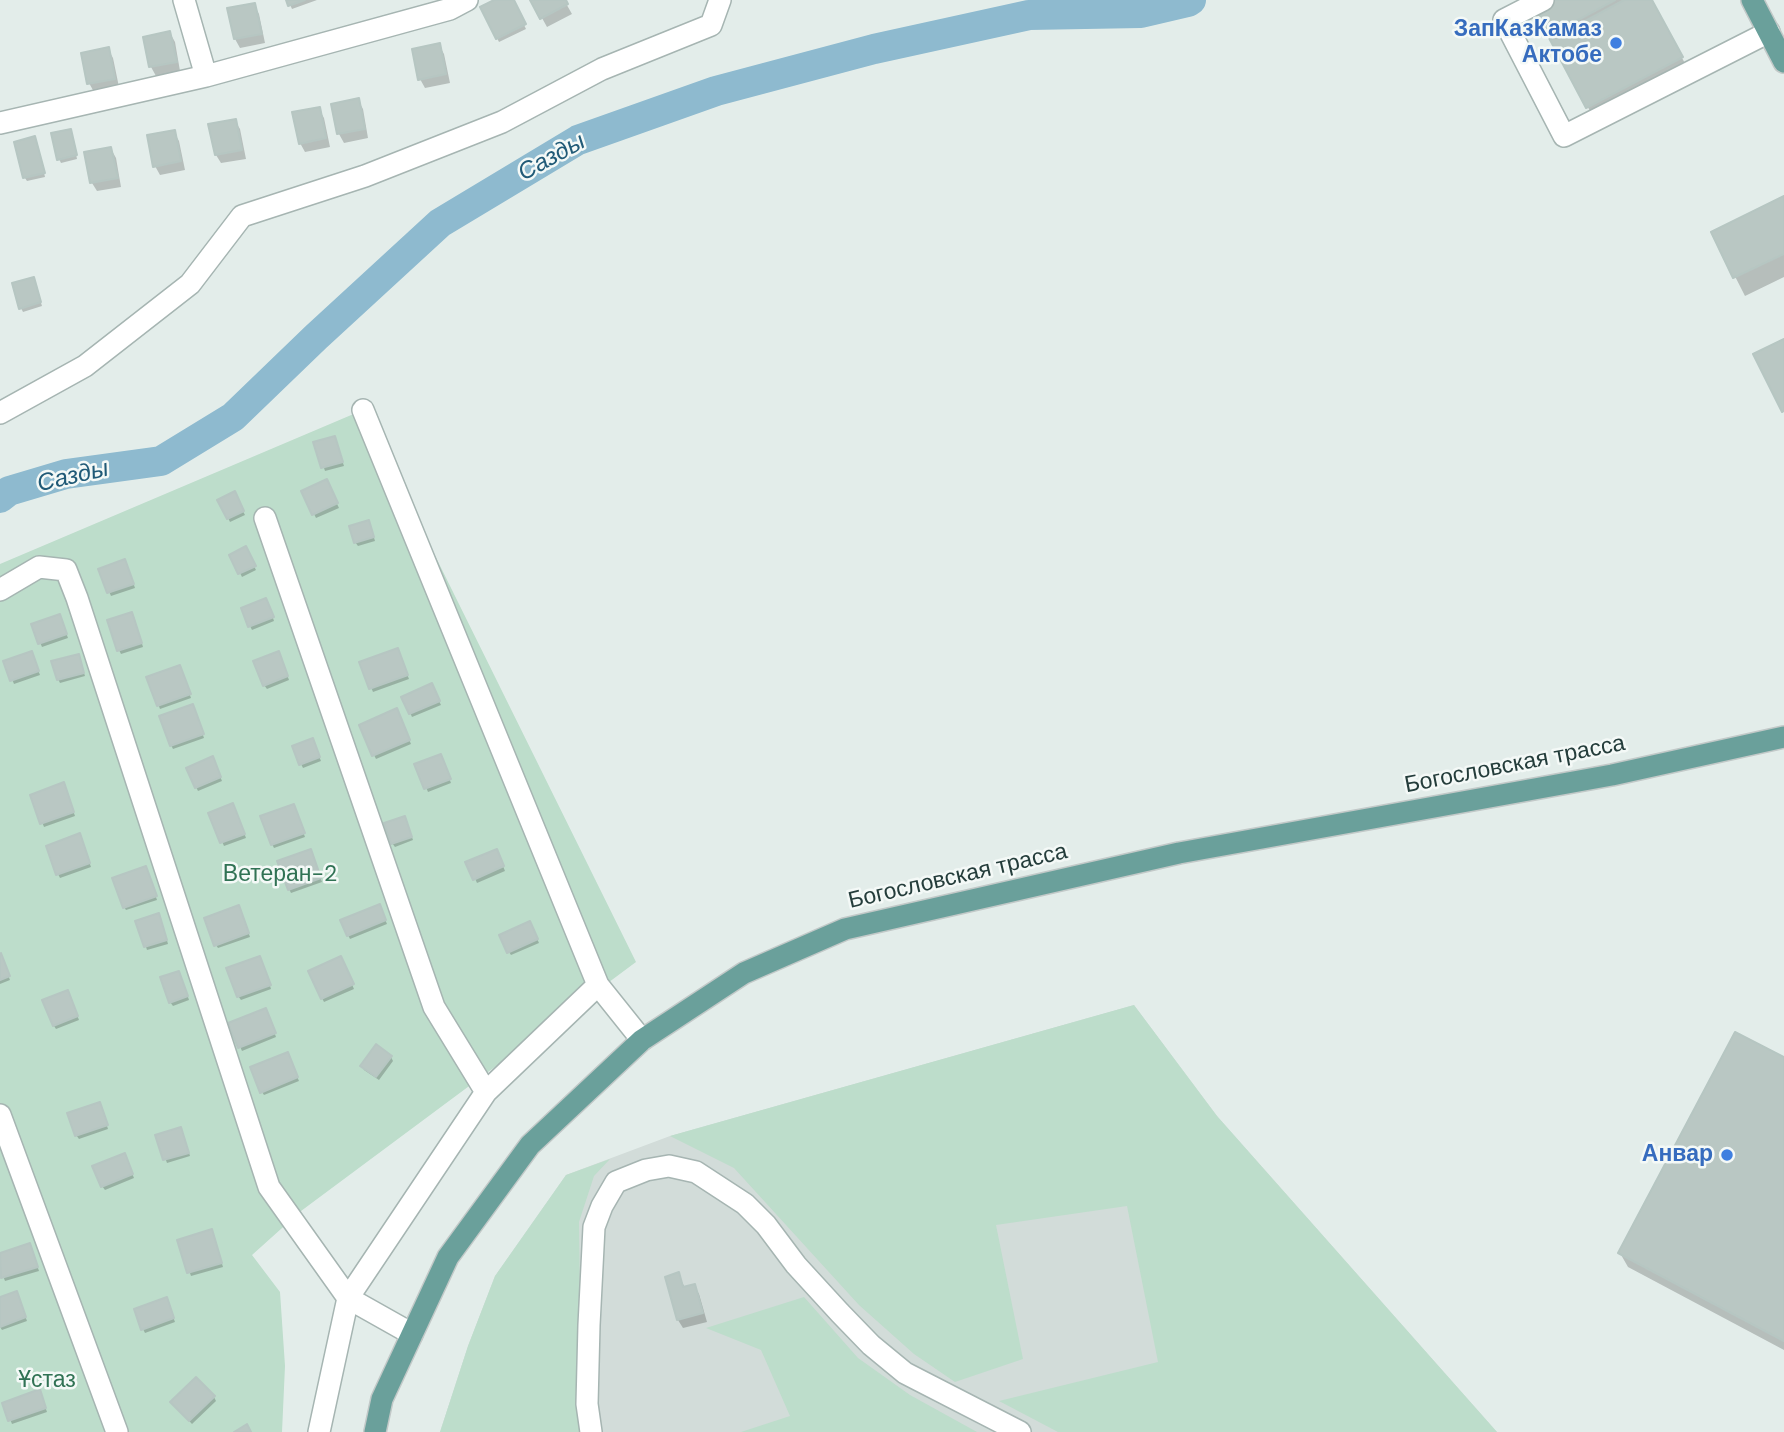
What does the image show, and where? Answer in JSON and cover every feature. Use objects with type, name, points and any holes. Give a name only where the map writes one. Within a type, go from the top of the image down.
[{"type":"main road","points":[[1752,0],[1784,62]]},
{"type":"main road","name":"Богословская трасса","points":[[375,1432],[382,1399],[448,1257],[530,1145],[642,1040],[744,974],[845,929],[1179,853],[1612,775],[1784,737]]},
{"type":"street","points":[[184,0],[206,76]]},
{"type":"street","points":[[0,123],[206,76],[450,9],[467,0]]},
{"type":"street","points":[[0,413],[85,366],[190,284],[242,216],[365,176],[502,122],[602,69],[711,25],[720,0]]},
{"type":"street","points":[[1543,0],[1504,20],[1564,136],[1769,32]]},
{"type":"street","points":[[363,410],[598,985],[642,1040]]},
{"type":"street","points":[[265,518],[434,1007],[486,1092]]},
{"type":"street","points":[[0,590],[39,566],[66,570],[269,1186],[348,1298],[412,1334]]},
{"type":"street","points":[[319,1432],[348,1298],[486,1092],[598,985]]},
{"type":"street","points":[[0,1115],[117,1432]]},
{"type":"street","points":[[591,1432],[587,1404],[594,1227],[616,1182],[646,1170],[669,1166],[696,1172],[745,1204],[840,1313],[871,1345],[905,1373],[1020,1432]]},
{"type":"shaded area","points":[[1134,1005],[1217,1116],[1497,1432],[440,1432],[468,1346],[495,1276],[566,1175],[670,1136]]},
{"type":"green space","name":"Ветеран-2","points":[[363,410],[636,962],[301,1211],[252,1255],[280,1292],[285,1366],[282,1432],[0,1432],[0,564]]},
{"type":"green space","points":[[1134,1005],[1217,1116],[1497,1432],[1058,1432],[999,1401],[1158,1362],[1127,1206],[996,1225],[1023,1359],[955,1382],[914,1354],[859,1305],[734,1168],[670,1136]]},
{"type":"green space","points":[[610,1159],[594,1176],[579,1222],[582,1432],[440,1432],[468,1346],[495,1276],[566,1175]]},
{"type":"green space","points":[[804,1297],[858,1358],[910,1395],[977,1432],[741,1432],[790,1416],[761,1350],[706,1328]]},
{"type":"building","points":[[286,0],[305,0],[288,6]]},
{"type":"building","points":[[494,0],[514,0],[526,24],[496,39],[480,7]]},
{"type":"building","points":[[530,0],[566,0],[568,4],[540,19]]},
{"type":"building","points":[[1548,0],[1615,0],[1550,35],[1535,7]]},
{"type":"building","points":[[1624,0],[1652,0],[1683,57],[1586,108],[1550,40]]},
{"type":"building","points":[[255,3],[262,34],[234,39],[227,8]]},
{"type":"building","points":[[170,31],[177,62],[149,67],[143,37]]},
{"type":"building","points":[[440,43],[446,74],[418,80],[412,49]]},
{"type":"building","points":[[109,47],[115,79],[87,84],[81,53]]},
{"type":"building","points":[[359,98],[365,129],[337,134],[331,104]]},
{"type":"building","points":[[320,107],[326,138],[299,144],[292,112]]},
{"type":"building","points":[[236,119],[242,150],[215,155],[208,124]]},
{"type":"building","points":[[71,129],[77,155],[57,160],[51,133]]},
{"type":"building","points":[[175,130],[181,161],[153,167],[147,135]]},
{"type":"building","points":[[35,136],[45,173],[23,178],[14,142]]},
{"type":"building","points":[[111,147],[118,178],[90,183],[84,152]]},
{"type":"building","points":[[1784,196],[1784,254],[1733,278],[1711,232]]},
{"type":"building","points":[[34,277],[41,302],[19,309],[12,283]]},
{"type":"building","points":[[1784,339],[1784,411],[1782,412],[1753,354]]},
{"type":"building","points":[[335,436],[343,462],[321,468],[313,442]]},
{"type":"building","points":[[327,479],[338,503],[312,515],[301,491]]},
{"type":"building","points":[[235,491],[244,511],[227,519],[217,500]]},
{"type":"building","points":[[369,520],[374,537],[354,543],[349,526]]},
{"type":"building","points":[[246,546],[256,566],[238,574],[229,555]]},
{"type":"building","points":[[125,559],[134,584],[107,593],[98,569]]},
{"type":"building","points":[[266,598],[274,617],[248,627],[241,608]]},
{"type":"building","points":[[132,612],[142,643],[117,651],[107,620]]},
{"type":"building","points":[[60,614],[67,634],[38,644],[31,624]]},
{"type":"building","points":[[398,648],[408,675],[369,689],[359,662]]},
{"type":"building","points":[[32,651],[39,671],[10,681],[3,661]]},
{"type":"building","points":[[279,651],[288,676],[263,686],[253,661]]},
{"type":"building","points":[[79,654],[84,673],[57,680],[51,661]]},
{"type":"building","points":[[180,665],[191,694],[157,706],[146,677]]},
{"type":"building","points":[[432,683],[440,701],[409,714],[401,697]]},
{"type":"building","points":[[193,704],[204,734],[170,746],[159,716]]},
{"type":"building","points":[[397,708],[410,740],[372,756],[359,725]]},
{"type":"building","points":[[313,738],[320,757],[299,765],[292,746]]},
{"type":"building","points":[[441,754],[451,779],[424,789],[414,764]]},
{"type":"building","points":[[213,756],[221,777],[195,788],[186,768]]},
{"type":"building","points":[[64,782],[74,812],[40,824],[30,795]]},
{"type":"building","points":[[233,803],[245,834],[220,843],[208,813]]},
{"type":"building","points":[[294,804],[305,833],[271,845],[260,816]]},
{"type":"building","points":[[405,816],[412,837],[391,844],[384,823]]},
{"type":"building","points":[[80,833],[90,863],[56,875],[46,846]]},
{"type":"building","points":[[311,849],[321,878],[288,890],[277,861]]},
{"type":"building","points":[[497,849],[504,866],[473,880],[465,862]]},
{"type":"building","points":[[146,866],[157,896],[123,908],[112,878]]},
{"type":"building","points":[[380,904],[386,920],[347,936],[340,920]]},
{"type":"building","points":[[239,905],[249,933],[214,946],[204,918]]},
{"type":"building","points":[[159,913],[167,940],[144,947],[135,921]]},
{"type":"building","points":[[530,921],[538,939],[507,953],[499,935]]},
{"type":"building","points":[[0,954],[10,976],[0,980]]},
{"type":"building","points":[[260,956],[271,985],[237,997],[226,968]]},
{"type":"building","points":[[341,956],[354,984],[321,999],[308,971]]},
{"type":"building","points":[[179,971],[188,996],[169,1003],[160,977]]},
{"type":"building","points":[[68,990],[78,1016],[53,1026],[42,1000]]},
{"type":"building","points":[[266,1008],[276,1033],[238,1048],[228,1023]]},
{"type":"building","name":"Анвар","points":[[1735,1032],[1784,1057],[1784,1341],[1618,1253]]},
{"type":"building","points":[[376,1044],[392,1056],[376,1077],[360,1066]]},
{"type":"building","points":[[288,1052],[298,1077],[260,1093],[250,1067]]},
{"type":"building","points":[[100,1102],[108,1125],[75,1136],[67,1113]]},
{"type":"building","points":[[181,1127],[189,1153],[163,1160],[155,1135]]},
{"type":"building","points":[[125,1153],[133,1174],[101,1187],[92,1166]]},
{"type":"building","points":[[212,1229],[222,1263],[187,1273],[177,1240]]},
{"type":"building","points":[[30,1243],[38,1267],[1,1278],[0,1253]]},
{"type":"building","points":[[679,1272],[683,1287],[695,1284],[703,1313],[677,1320],[665,1277]]},
{"type":"building","points":[[17,1291],[26,1317],[0,1327],[0,1297]]},
{"type":"building","points":[[167,1297],[174,1318],[141,1330],[134,1309]]},
{"type":"building","points":[[196,1377],[215,1396],[189,1421],[170,1402]]},
{"type":"building","points":[[40,1389],[46,1408],[8,1421],[2,1403]]},
{"type":"building","points":[[247,1424],[251,1432],[234,1432]]},
{"type":"waterway","name":"Сазды","points":[[0,498],[9,491],[66,474],[161,461],[233,417],[440,223],[578,140],[716,91],[874,49],[1029,15],[1141,13],[1191,0]]},
{"type":"place","name":"ЗапКазКамаз Актобе","points":[[1616,43]]},
{"type":"place","name":"Анвар","points":[[1727,1155]]},
{"type":"park label","name":"Ұстаз","points":[[47,1381]]}]
